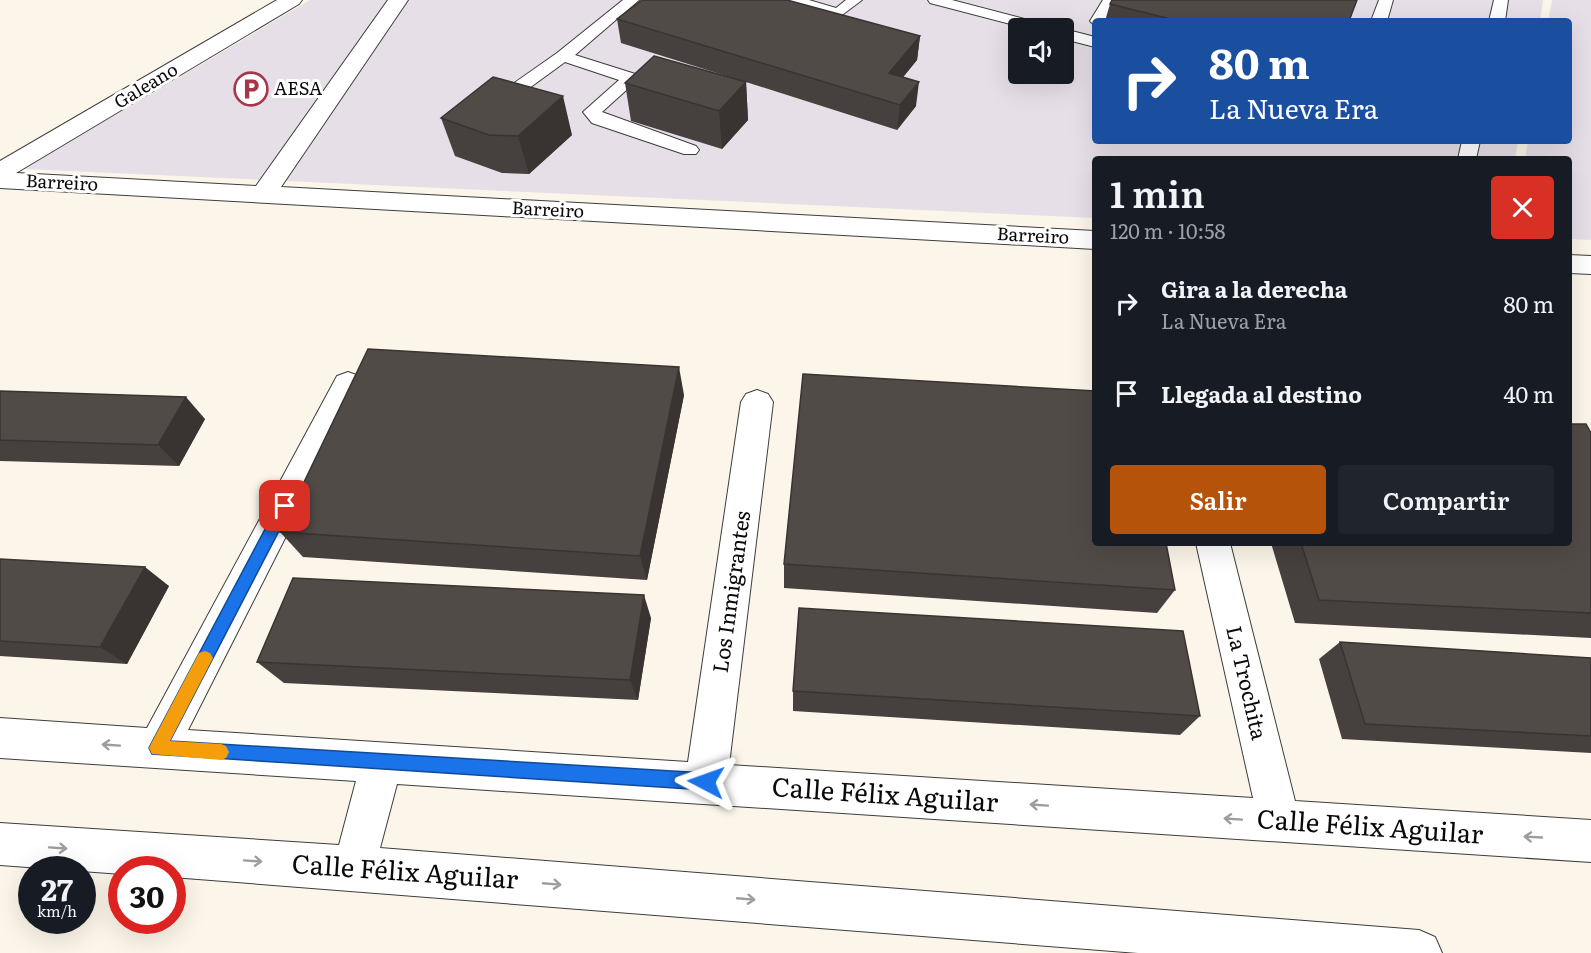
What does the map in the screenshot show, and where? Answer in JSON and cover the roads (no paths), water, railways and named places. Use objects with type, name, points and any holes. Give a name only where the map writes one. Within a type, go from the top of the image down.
[{"type":"street","name":"Galeano","points":[[0,172],[292,0]]},
{"type":"street","points":[[263,194],[398,0]]},
{"type":"street","name":"Barreiro","points":[[0,180],[1092,240]]},
{"type":"street","points":[[1572,264],[1591,265]]},
{"type":"street","points":[[158,748],[348,384]]},
{"type":"street","name":"Los Inmigrantes","points":[[706,782],[757,402]]},
{"type":"street","name":"La Trochita","points":[[1214,546],[1279,822]]},
{"type":"street","name":"Calle Félix Aguilar","points":[[0,738],[1591,841]]},
{"type":"street","points":[[354,868],[382,761]]},
{"type":"street","name":"Calle Félix Aguilar","points":[[0,844],[354,868],[1419,953]]},
{"type":"lane","points":[[480,116],[563,56],[632,0]]},
{"type":"lane","points":[[792,0],[838,13],[855,0]]},
{"type":"lane","points":[[935,0],[1008,19]]},
{"type":"lane","points":[[1100,18],[1110,0]]},
{"type":"lane","points":[[1380,18],[1386,0]]},
{"type":"lane","points":[[1498,18],[1501,0]]},
{"type":"lane","points":[[1074,37],[1091,41]]},
{"type":"lane","points":[[563,56],[672,91]]},
{"type":"lane","points":[[629,79],[592,112],[598,119],[690,150]]},
{"type":"place","name":"AESA","points":[[251,89]]}]
